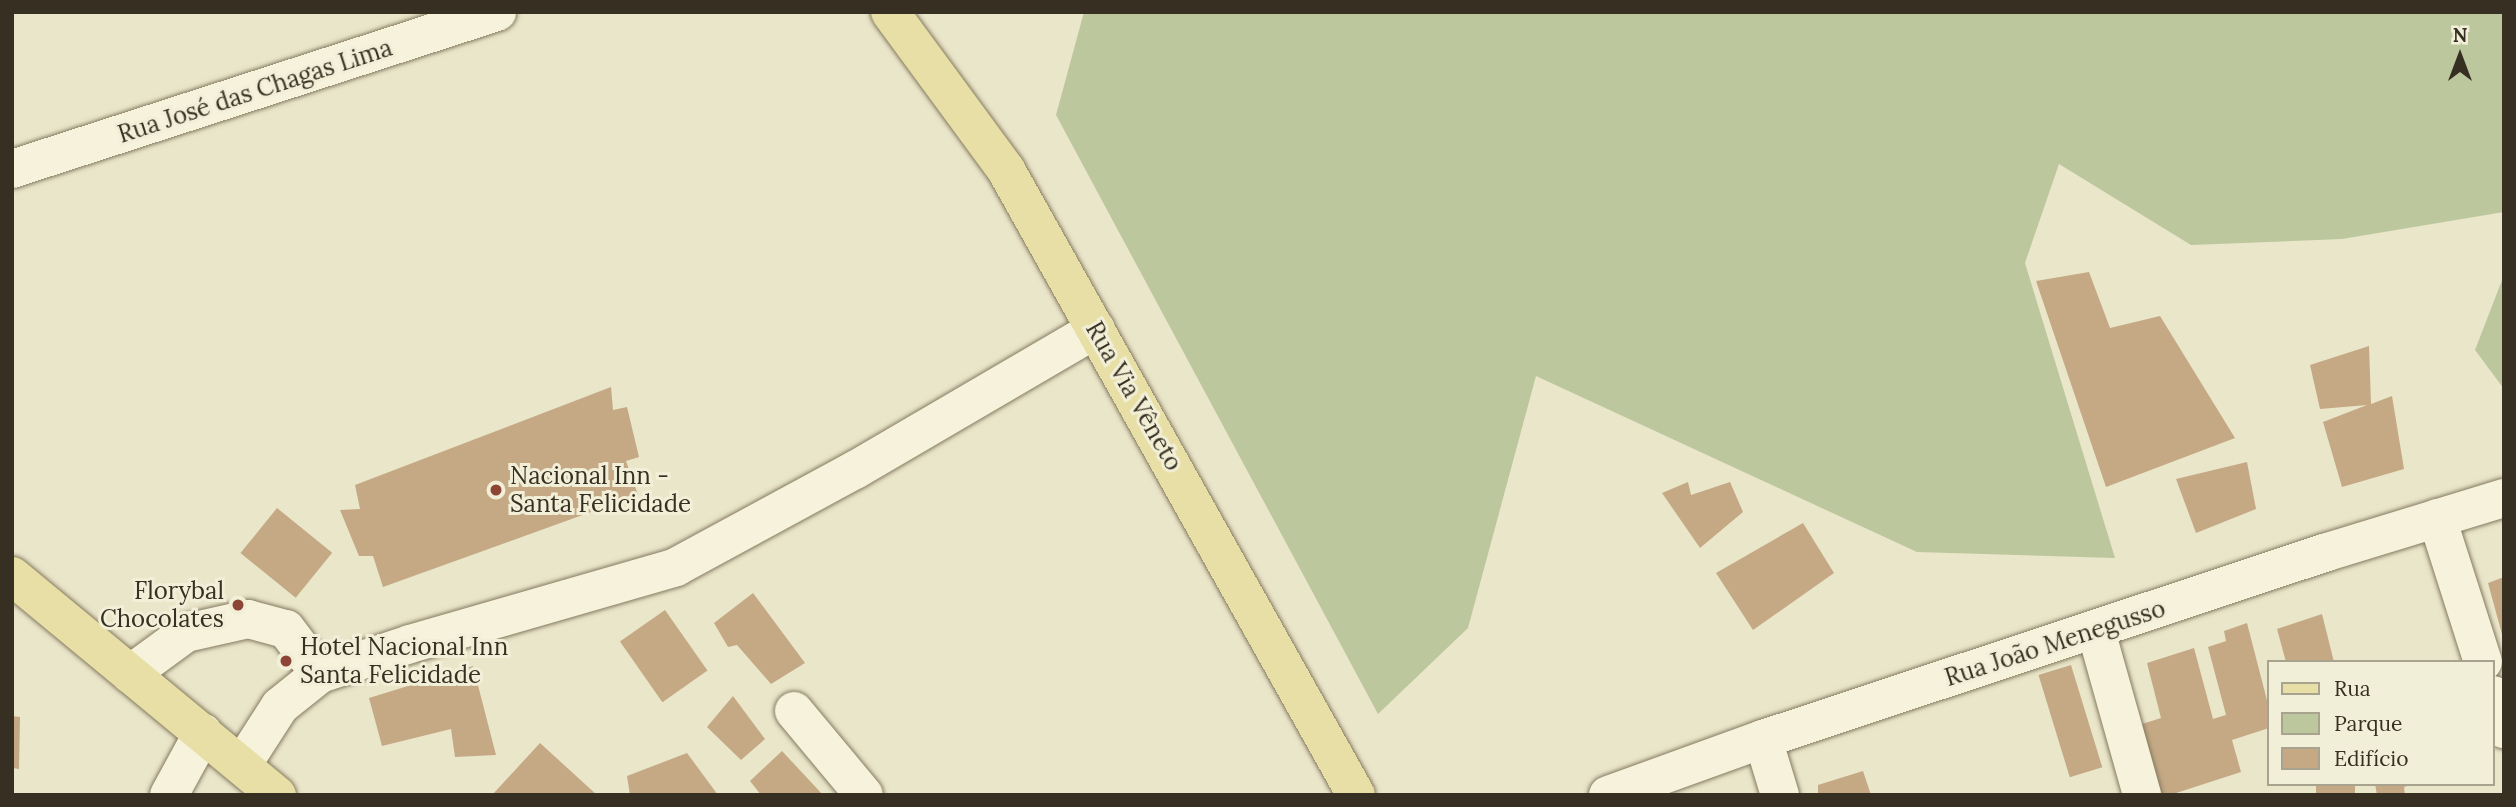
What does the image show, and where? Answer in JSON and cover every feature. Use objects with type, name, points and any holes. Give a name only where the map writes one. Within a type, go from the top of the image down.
[{"type":"main road","name":"Rua Via Vêneto","points":[[890,12],[1006,170],[1356,795]]},
{"type":"main road","points":[[12,576],[277,795]]},
{"type":"street","name":"Rua José das Chagas Lima","points":[[12,169],[497,12]]},
{"type":"street","points":[[242,765],[280,706],[320,674],[410,644],[676,567],[855,470],[1096,329]]},
{"type":"street","name":"Rua João Menegusso","points":[[1608,795],[1763,739],[2096,631],[2327,552],[2504,498]]},
{"type":"street","points":[[2437,518],[2482,660]]},
{"type":"street","points":[[131,674],[186,633],[248,619],[286,629],[320,674]]},
{"type":"street","points":[[2096,631],[2142,795]]},
{"type":"street","points":[[2495,701],[2504,729]]},
{"type":"street","points":[[794,711],[864,795]]},
{"type":"street","points":[[169,795],[203,733]]},
{"type":"street","points":[[1763,739],[1780,795]]},
{"type":"green space","points":[[1084,12],[2504,12],[2504,212],[2342,239],[2191,245],[2059,164],[2025,263],[2115,558],[1917,552],[1536,376],[1468,628],[1378,714],[1056,115]]},
{"type":"green space","points":[[2504,275],[2504,389],[2475,350]]},
{"type":"building","points":[[2089,272],[2110,328],[2160,316],[2235,438],[2106,487],[2036,281]]},
{"type":"building","points":[[2369,346],[2371,404],[2392,396],[2404,469],[2342,487],[2323,422],[2367,405],[2320,409],[2310,365]]},
{"type":"building","name":"Nacional Inn - Santa Felicidade","points":[[611,387],[613,410],[627,407],[639,457],[626,461],[638,495],[383,587],[373,556],[359,556],[340,510],[360,509],[355,485]]},
{"type":"building","points":[[2247,462],[2256,509],[2196,533],[2176,479]]},
{"type":"building","points":[[1688,482],[1691,495],[1730,482],[1743,512],[1700,548],[1662,493]]},
{"type":"building","points":[[277,508],[332,553],[296,598],[240,553]]},
{"type":"building","points":[[1803,523],[1834,573],[1753,630],[1716,573]]},
{"type":"building","points":[[2504,577],[2504,638],[2503,638],[2488,583]]},
{"type":"building","points":[[753,593],[805,663],[771,684],[737,645],[728,647],[714,623]]},
{"type":"building","points":[[665,610],[707,671],[662,702],[620,642]]},
{"type":"building","points":[[2322,614],[2334,660],[2285,660],[2277,629]]},
{"type":"building","points":[[2247,623],[2268,704],[2268,728],[2232,740],[2241,772],[2170,795],[2160,795],[2142,724],[2161,718],[2147,663],[2194,648],[2213,719],[2226,715],[2208,647],[2226,641],[2224,631]]},
{"type":"building","points":[[2071,665],[2102,767],[2070,777],[2038,675]]},
{"type":"building","points":[[473,666],[496,755],[455,757],[451,729],[382,746],[369,698]]},
{"type":"building","points":[[733,696],[765,739],[741,760],[707,727]]},
{"type":"building","points":[[12,716],[20,717],[19,769],[12,768]]},
{"type":"building","points":[[540,743],[597,795],[493,794]]},
{"type":"building","points":[[782,751],[823,795],[761,795],[750,781]]},
{"type":"building","points":[[687,753],[718,795],[630,795],[627,776]]},
{"type":"building","points":[[1863,771],[1871,795],[1818,795],[1818,785]]},
{"type":"building","points":[[2316,786],[2355,786],[2355,795],[2316,795]]},
{"type":"building","points":[[2375,786],[2408,786],[2404,787],[2405,795],[2377,795]]},
{"type":"place","name":"Nacional Inn - Santa Felicidade","points":[[496,490]]},
{"type":"place","name":"Florybal Chocolates","points":[[238,605]]},
{"type":"place","name":"Hotel Nacional Inn Santa Felicidade","points":[[286,661]]}]
